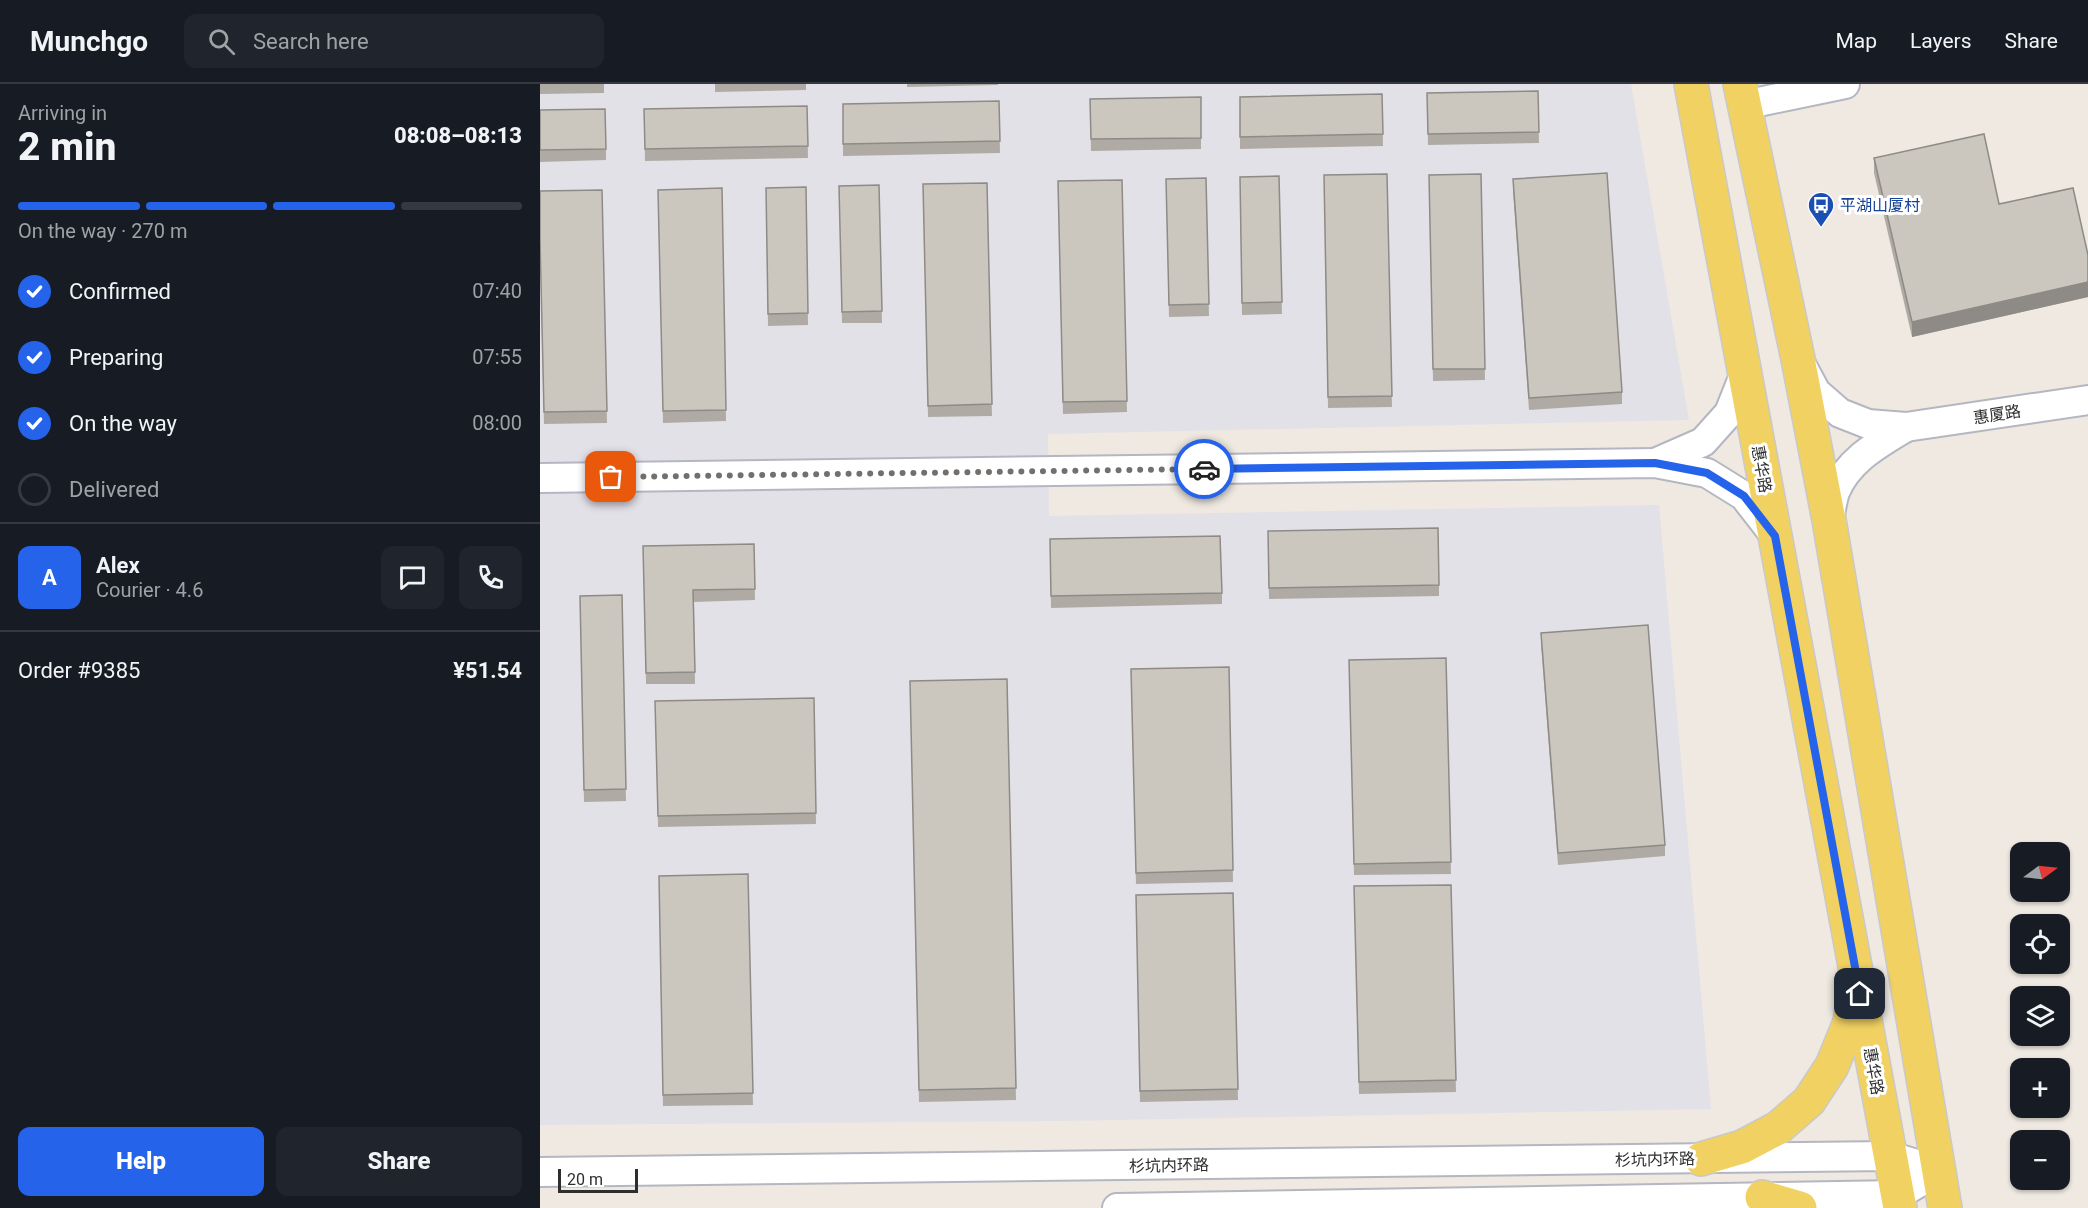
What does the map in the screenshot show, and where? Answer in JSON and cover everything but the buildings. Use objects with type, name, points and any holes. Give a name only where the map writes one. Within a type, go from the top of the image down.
[{"type":"main road","name":"惠华路","points":[[1691,84],[1899,1201]]},
{"type":"main road","points":[[1742,95],[1798,358],[1829,520],[1945,1208]]},
{"type":"main road","points":[[1701,1159],[1742,1147],[1778,1128],[1809,1101],[1832,1066],[1850,1022],[1856,974]]},
{"type":"main road","points":[[1762,1197],[1800,1208]]},
{"type":"street","points":[[1742,95],[1845,84]]},
{"type":"street","points":[[1798,358],[1816,392],[1840,413],[1868,424],[1906,428]]},
{"type":"street","points":[[1655,463],[1703,442],[1729,413],[1744,373]]},
{"type":"street","name":"惠厦路","points":[[1906,428],[2088,400]]},
{"type":"street","points":[[1829,520],[1836,492],[1849,467],[1872,447],[1906,428]]},
{"type":"street","points":[[540,478],[1655,463],[1707,473],[1744,496],[1775,536]]},
{"type":"street","name":"杉坑内环路","points":[[540,1172],[1890,1156],[1939,1171]]},
{"type":"street","points":[[1117,1208],[1762,1197],[1899,1201],[1939,1171]]},
{"type":"shaded area","points":[[540,84],[1631,84],[1689,420],[1048,434],[1049,516],[1659,505],[1711,1109],[1062,1121],[540,1125]]},
{"type":"way so far","points":[[611,477],[1204,469]]},
{"type":"place","name":"平湖山厦村","points":[[1821,228]]},
{"type":"route","points":[[1204,469],[1655,463],[1707,473],[1744,496],[1775,536],[1860,994]]}]
